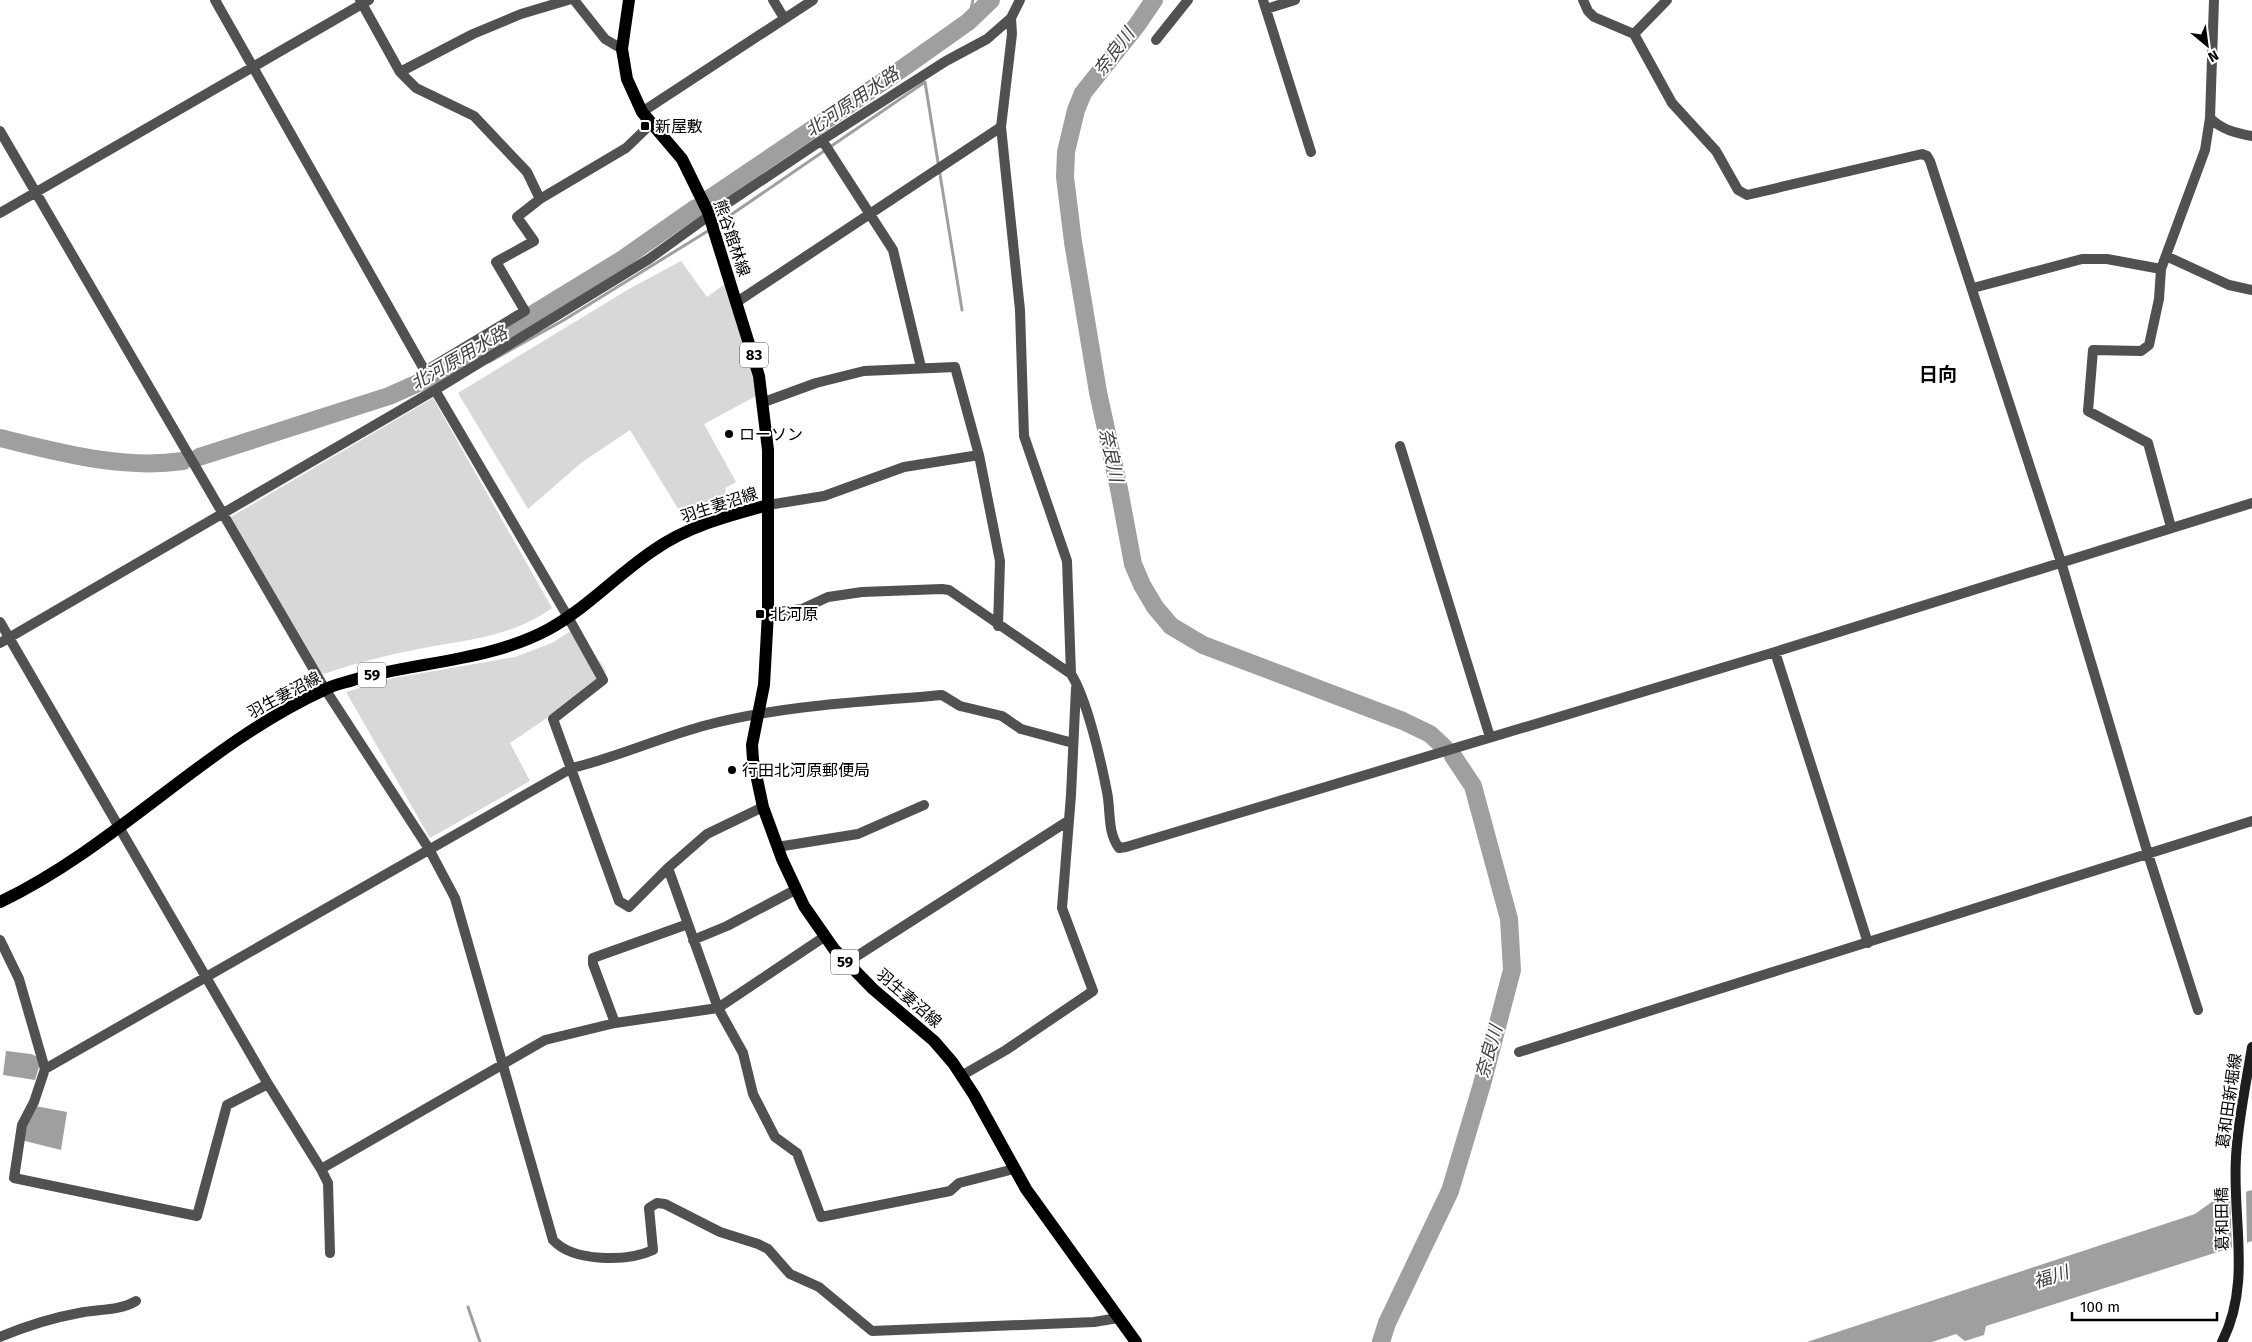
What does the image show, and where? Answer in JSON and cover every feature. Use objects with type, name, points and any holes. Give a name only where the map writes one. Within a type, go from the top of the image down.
[{"type":"main road","name":"熊谷館林線","points":[[629,0],[624,21],[622,49],[627,79],[642,112],[682,159],[701,195],[709,214],[755,361],[764,402],[768,450],[768,505]]},
{"type":"main road","name":"羽生妻沼線","points":[[0,902],[45,877],[259,725],[325,689],[385,671],[503,648],[547,630],[568,617],[636,563],[672,538],[703,524],[768,505],[766,668],[752,746],[753,760],[763,807],[795,890],[824,937],[846,963],[873,989],[934,1041],[961,1076],[974,1095],[1014,1169],[1051,1226],[1136,1342]]},
{"type":"main road","name":"葛和田新堀線","points":[[2236,1159],[2241,1112],[2252,1047]]},
{"type":"main road","name":"葛和田橋","points":[[2222,1342],[2236,1306],[2239,1279],[2236,1159]]},
{"type":"street","points":[[215,0],[424,371],[525,311],[496,262],[534,241],[517,217],[540,199],[626,148],[652,124]]},
{"type":"street","points":[[400,72],[473,34],[521,14],[568,0]]},
{"type":"street","points":[[574,0],[605,39],[622,49]]},
{"type":"street","points":[[773,0],[784,18]]},
{"type":"street","points":[[642,112],[813,0]]},
{"type":"street","points":[[4,640],[435,390],[649,259],[709,214],[822,140],[946,61],[987,39],[1011,18],[1020,0]]},
{"type":"street","points":[[1156,40],[1188,0]]},
{"type":"street","points":[[1295,0],[1265,4],[1311,152]]},
{"type":"street","points":[[1583,0],[1588,11],[1594,17],[1634,34],[1672,103],[1716,151],[1738,190],[1747,195],[1922,154],[1927,156],[1973,288],[2060,562],[2148,854],[2198,1010]]},
{"type":"street","points":[[1634,34],[1667,0]]},
{"type":"street","points":[[2171,527],[2148,443],[2088,411],[2093,350],[2141,352],[2149,345],[2159,299],[2161,269],[2205,150],[2210,118],[2214,0]]},
{"type":"street","points":[[0,212],[364,1],[400,72],[416,88],[474,116],[527,172],[540,199]]},
{"type":"street","points":[[961,1076],[1014,1045],[1093,991],[1062,908],[1073,743],[1074,679],[1067,561],[1024,436],[1020,310],[1001,127],[1012,34],[1011,18]]},
{"type":"street","points":[[2210,118],[2217,125],[2230,132],[2252,136]]},
{"type":"street","points":[[737,302],[1001,127]]},
{"type":"street","points":[[0,131],[325,689],[429,849],[455,898],[553,1240],[557,1245],[577,1255],[596,1258],[640,1256],[653,1250],[649,1208],[657,1203],[665,1204],[720,1232],[768,1249],[790,1274],[819,1287],[872,1331],[1094,1322],[1118,1318]]},
{"type":"street","points":[[822,140],[893,250],[921,368]]},
{"type":"street","points":[[2166,256],[2229,285],[2252,290]]},
{"type":"street","points":[[1973,288],[2082,259],[2106,258],[2161,269]]},
{"type":"street","points":[[764,402],[816,383],[864,371],[955,367],[979,455],[1000,561],[998,626]]},
{"type":"street","points":[[435,390],[603,680],[553,719],[619,901],[629,907],[668,868],[708,834],[763,807]]},
{"type":"street","points":[[1400,446],[1490,737]]},
{"type":"street","points":[[768,505],[824,496],[904,467],[979,455]]},
{"type":"street","points":[[768,613],[802,609],[828,597],[862,592],[942,588],[949,590],[1074,679],[1108,793],[1113,839],[1119,848],[1468,746],[1490,737],[1775,652],[2252,503]]},
{"type":"street","points":[[0,622],[4,640],[119,826],[268,1084],[321,1169],[328,1183],[330,1254]]},
{"type":"street","points":[[1775,652],[1868,943]]},
{"type":"street","points":[[45,1069],[572,768],[619,755],[706,725],[759,714],[812,707],[942,695],[960,706],[1002,716],[1021,729],[1073,743]]},
{"type":"street","points":[[777,847],[821,838],[858,834],[924,805]]},
{"type":"street","points":[[846,963],[1068,821]]},
{"type":"street","points":[[1518,1052],[2252,821]]},
{"type":"street","points":[[668,868],[718,1008],[743,1054],[753,1094],[775,1137],[797,1153],[821,1217],[950,1191],[959,1183],[1014,1169]]},
{"type":"street","points":[[693,940],[726,926],[795,890]]},
{"type":"street","points":[[614,1023],[593,964],[593,958],[688,924]]},
{"type":"street","points":[[321,1169],[545,1040],[614,1023],[718,1008],[824,937]]},
{"type":"street","points":[[0,940],[19,979],[45,1069],[34,1102],[22,1125],[14,1178],[197,1216],[227,1106],[268,1084]]},
{"type":"street","points":[[0,1337],[33,1323],[80,1312],[123,1307],[136,1301]]},
{"type":"shaded area","points":[[681,261],[707,297],[725,284],[758,395],[704,424],[736,482],[725,488],[729,504],[704,509],[685,520],[630,430],[581,463],[528,509],[458,393],[629,289]]},
{"type":"shaded area","points":[[433,398],[552,608],[512,629],[469,640],[395,654],[324,674],[319,671],[229,518]]},
{"type":"shaded area","points":[[577,627],[606,671],[603,680],[510,743],[530,781],[430,838],[346,692],[394,678],[515,657],[552,643]]},
{"type":"water","points":[[6,1051],[31,1054],[38,1057],[40,1064],[35,1080],[3,1075]]},
{"type":"water","points":[[35,1106],[67,1112],[61,1150],[21,1140]]},
{"type":"water","name":"福川","points":[[2252,1190],[2252,1241],[1986,1326],[1984,1335],[1965,1341],[1956,1334],[1932,1342],[1807,1342],[2195,1214],[2213,1201]]},
{"type":"pier","points":[[2246,1189],[2247,1245],[2232,1250],[2230,1193]]},
{"type":"waterway","points":[[968,22],[973,0]]},
{"type":"waterway","name":"北河原用水路","points":[[709,199],[903,68],[968,22],[991,0]]},
{"type":"waterway","name":"奈良川","points":[[1154,0],[1137,25],[1083,93],[1076,110],[1066,152],[1065,177],[1073,242],[1098,392],[1133,564],[1142,585],[1155,607],[1171,626],[1203,645],[1403,721],[1430,734],[1445,748]]},
{"type":"waterway","points":[[716,225],[925,82],[962,310]]},
{"type":"waterway","name":"北河原用水路","points":[[199,457],[389,396],[425,380],[623,259],[696,208]]},
{"type":"waterway","points":[[489,362],[564,320],[711,229]]},
{"type":"waterway","name":"北河原用水路","points":[[0,438],[67,454],[113,461],[137,463],[183,461]]},
{"type":"waterway","name":"奈良川","points":[[1381,1342],[1387,1323],[1450,1191],[1482,1084],[1512,970],[1509,919],[1473,786],[1453,756]]},
{"type":"waterway","points":[[468,1307],[480,1342]]},
{"type":"place","name":"新屋敷","points":[[645,126]]},
{"type":"place","name":"ローソン","points":[[729,434]]},
{"type":"place","name":"北河原","points":[[760,614]]},
{"type":"place","name":"行田北河原郵便局","points":[[732,770]]},
{"type":"district","name":"日向","points":[[1938,374]]}]
